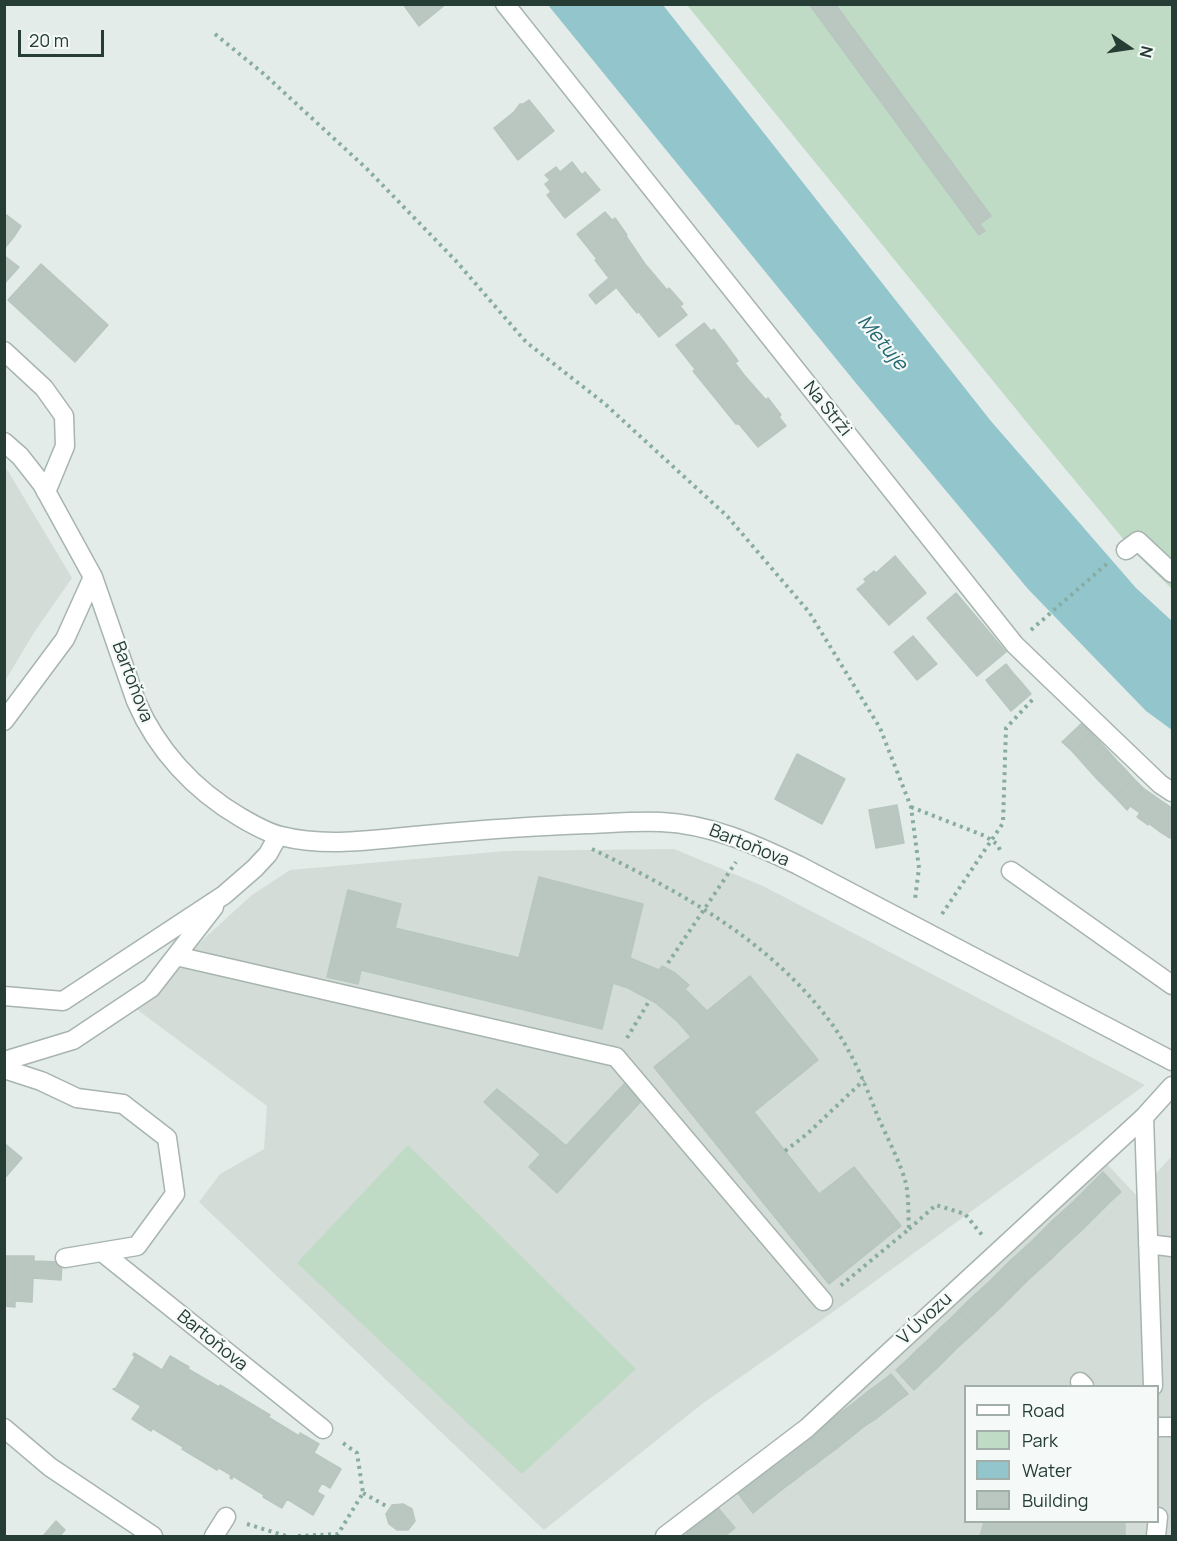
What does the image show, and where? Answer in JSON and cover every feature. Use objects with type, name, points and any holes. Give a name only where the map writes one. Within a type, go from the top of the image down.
[{"type":"street","name":"Na Strži","points":[[505,4],[1015,645],[1160,784],[1173,792]]},
{"type":"street","points":[[4,351],[44,388],[64,416],[65,447],[46,492]]},
{"type":"street","name":"Bartoňova","points":[[4,442],[33,471],[93,577],[136,701],[157,741],[191,779],[212,798],[252,824],[278,836],[314,841],[357,841],[543,826],[661,822],[704,827],[749,843],[798,865],[1173,1060]]},
{"type":"street","points":[[1119,554],[1138,541],[1173,573]]},
{"type":"street","points":[[4,721],[65,639],[93,577]]},
{"type":"street","points":[[4,996],[63,1001],[224,895],[262,861],[278,836]]},
{"type":"street","points":[[1011,872],[1173,985]]},
{"type":"street","points":[[4,1061],[73,1040],[151,988],[224,895]]},
{"type":"street","points":[[176,956],[616,1057],[823,1301]]},
{"type":"street","points":[[4,1070],[41,1082],[77,1098],[123,1104],[167,1138],[175,1194],[137,1246],[65,1258]]},
{"type":"street","name":"V Úvozu","points":[[665,1536],[807,1428],[1144,1117],[1173,1086]]},
{"type":"street","points":[[1144,1117],[1153,1385]]},
{"type":"street","points":[[1148,1244],[1173,1247]]},
{"type":"street","name":"Bartoňova","points":[[102,1252],[323,1429]]},
{"type":"street","points":[[4,1428],[51,1467],[153,1536]]},
{"type":"street","points":[[213,1536],[226,1517]]},
{"type":"path","points":[[215,34],[264,74],[367,169],[456,261],[526,342],[605,404],[727,516],[809,612],[880,728],[911,807],[919,868],[911,924]]},
{"type":"path","points":[[1046,618],[1119,554]]},
{"type":"path","points":[[929,933],[1003,824],[1006,728],[1050,681]]},
{"type":"path","points":[[911,807],[991,840],[997,844],[1011,872]]},
{"type":"path","points":[[668,963],[749,843]]},
{"type":"path","points":[[586,846],[704,908],[745,936],[795,980],[835,1028],[864,1080],[906,1184],[909,1229]]},
{"type":"path","points":[[616,1057],[648,1003]]},
{"type":"path","points":[[785,1151],[807,1134],[864,1080]]},
{"type":"path","points":[[823,1301],[936,1205],[966,1214],[983,1235]]},
{"type":"path","points":[[298,1536],[338,1534],[363,1493],[357,1453],[323,1429]]},
{"type":"path","points":[[363,1493],[386,1506]]},
{"type":"path","points":[[226,1517],[286,1536]]},
{"type":"shaded area","points":[[5,468],[72,578],[35,631],[5,681]]},
{"type":"shaded area","points":[[674,849],[763,886],[1145,1085],[815,1325],[702,1404],[544,1530],[199,1202],[220,1174],[264,1149],[267,1106],[131,1005],[252,895],[290,870],[506,851]]},
{"type":"shaded area","points":[[1172,1156],[1172,1536],[666,1536],[742,1471],[887,1366],[1105,1162],[1136,1195]]},
{"type":"green space","points":[[687,5],[1172,5],[1172,589],[1134,552]]},
{"type":"green space","points":[[408,1145],[636,1369],[522,1474],[297,1263]]},
{"type":"water","name":"Metuje","points":[[548,5],[663,5],[990,420],[1136,588],[1172,621],[1172,730],[1146,711],[1028,589],[855,382]]},
{"type":"building","points":[[403,4],[446,4],[419,26]]},
{"type":"building","points":[[809,4],[835,4],[991,216],[980,224],[985,231],[979,235]]},
{"type":"building","points":[[529,100],[554,131],[518,160],[494,128],[514,112],[520,104]]},
{"type":"building","points":[[572,162],[582,175],[585,172],[600,190],[565,218],[547,195],[551,192],[545,184],[550,180],[545,175],[556,167],[560,172]]},
{"type":"building","points":[[605,212],[612,220],[615,218],[627,235],[597,259],[577,234]]},
{"type":"building","points":[[4,213],[21,226],[13,238],[4,232]]},
{"type":"building","points":[[4,232],[13,238],[4,249]]},
{"type":"building","points":[[626,236],[645,264],[596,304],[589,295],[609,278],[595,260]]},
{"type":"building","points":[[6,257],[19,267],[4,284],[4,259]]},
{"type":"building","points":[[41,264],[108,325],[75,362],[8,300]]},
{"type":"building","points":[[645,264],[667,290],[637,313],[616,287]]},
{"type":"building","points":[[669,288],[683,304],[680,306],[687,315],[659,337],[639,312]]},
{"type":"building","points":[[704,323],[711,331],[714,329],[727,346],[695,369],[676,345]]},
{"type":"building","points":[[727,346],[738,361],[735,363],[744,375],[715,398],[693,371]]},
{"type":"building","points":[[744,375],[766,400],[736,424],[715,398]]},
{"type":"building","points":[[768,398],[786,426],[758,447],[739,424],[736,424]]},
{"type":"building","points":[[895,556],[926,593],[889,625],[857,589],[866,582],[864,579],[874,571],[876,573]]},
{"type":"building","points":[[956,593],[1006,652],[977,676],[927,618]]},
{"type":"building","points":[[913,636],[937,664],[917,680],[894,652]]},
{"type":"building","points":[[1006,664],[1013,673],[993,689],[986,680]]},
{"type":"building","points":[[1013,673],[1022,683],[1002,700],[993,689]]},
{"type":"building","points":[[1022,683],[1031,694],[1011,711],[1002,700]]},
{"type":"building","points":[[1082,723],[1091,733],[1072,751],[1062,742]]},
{"type":"building","points":[[1091,733],[1100,742],[1080,760],[1072,751]]},
{"type":"building","points":[[1100,742],[1109,752],[1088,769],[1080,760]]},
{"type":"building","points":[[1109,752],[1117,761],[1097,779],[1088,769]]},
{"type":"building","points":[[797,754],[845,779],[822,824],[775,799]]},
{"type":"building","points":[[1117,761],[1126,770],[1106,788],[1097,779]]},
{"type":"building","points":[[1126,770],[1134,779],[1115,797],[1106,788]]},
{"type":"building","points":[[1134,779],[1143,788],[1127,810],[1115,797]]},
{"type":"building","points":[[1143,788],[1153,795],[1140,813],[1130,806]]},
{"type":"building","points":[[1153,795],[1163,802],[1148,825],[1137,817]]},
{"type":"building","points":[[1163,802],[1172,808],[1172,811],[1159,831],[1148,823]]},
{"type":"building","points":[[897,805],[904,843],[876,848],[869,810]]},
{"type":"building","points":[[1172,811],[1172,834],[1170,838],[1159,831]]},
{"type":"building","points":[[539,877],[643,904],[630,958],[659,970],[662,966],[675,973],[656,1003],[613,983],[602,1029],[361,970],[358,984],[327,977],[348,890],[401,904],[395,928],[519,958]]},
{"type":"building","points":[[675,973],[689,985],[685,989],[707,1011],[750,976],[818,1060],[754,1112],[819,1194],[854,1167],[901,1226],[829,1284],[654,1067],[691,1037],[656,1003]]},
{"type":"building","points":[[624,1084],[642,1100],[557,1193],[529,1167],[556,1137],[566,1146]]},
{"type":"building","points":[[497,1089],[556,1137],[540,1154],[484,1102]]},
{"type":"building","points":[[4,1143],[22,1158],[4,1179]]},
{"type":"building","points":[[1103,1172],[1121,1192],[1111,1201],[1093,1182]]},
{"type":"building","points":[[1093,1182],[1111,1201],[1101,1211],[1083,1192]]},
{"type":"building","points":[[1083,1192],[1101,1211],[1091,1221],[1073,1202]]},
{"type":"building","points":[[1073,1202],[1091,1221],[1081,1231],[1062,1212]]},
{"type":"building","points":[[1062,1212],[1081,1231],[1071,1240],[1052,1221]]},
{"type":"building","points":[[1052,1221],[1071,1240],[1060,1250],[1042,1231]]},
{"type":"building","points":[[1042,1231],[1060,1250],[1050,1260],[1032,1241]]},
{"type":"building","points":[[1032,1241],[1050,1260],[1039,1270],[1021,1251]]},
{"type":"building","points":[[1021,1251],[1039,1270],[1028,1280],[1010,1261]]},
{"type":"building","points":[[4,1256],[34,1256],[34,1261],[62,1262],[61,1280],[33,1278],[32,1302],[15,1301],[15,1307],[4,1306]]},
{"type":"building","points":[[1010,1261],[1028,1280],[1018,1290],[1000,1271]]},
{"type":"building","points":[[1000,1271],[1018,1290],[1008,1300],[990,1281]]},
{"type":"building","points":[[990,1281],[1008,1300],[998,1310],[979,1291]]},
{"type":"building","points":[[979,1291],[998,1310],[987,1320],[969,1300]]},
{"type":"building","points":[[969,1300],[987,1320],[977,1330],[959,1310]]},
{"type":"building","points":[[959,1310],[977,1330],[967,1339],[949,1320]]},
{"type":"building","points":[[949,1320],[967,1339],[956,1349],[939,1329]]},
{"type":"building","points":[[939,1329],[956,1349],[946,1359],[929,1339]]},
{"type":"building","points":[[929,1339],[946,1359],[936,1369],[918,1349]]},
{"type":"building","points":[[918,1349],[936,1369],[924,1380],[907,1360]]},
{"type":"building","points":[[134,1353],[162,1370],[170,1356],[189,1367],[188,1369],[270,1415],[268,1417],[299,1436],[300,1433],[319,1444],[314,1453],[341,1469],[330,1488],[322,1483],[317,1492],[324,1496],[313,1515],[287,1499],[282,1508],[233,1476],[232,1479],[230,1478],[231,1475],[219,1468],[217,1470],[152,1428],[151,1431],[132,1419],[141,1406],[113,1389],[116,1388],[135,1357]]},
{"type":"building","points":[[907,1360],[924,1380],[914,1390],[896,1370]]},
{"type":"building","points":[[891,1374],[908,1394],[897,1402],[881,1382]]},
{"type":"building","points":[[881,1382],[897,1402],[887,1410],[871,1389]]},
{"type":"building","points":[[871,1389],[887,1410],[877,1418],[861,1397]]},
{"type":"building","points":[[861,1397],[877,1418],[866,1425],[851,1405]]},
{"type":"building","points":[[851,1405],[866,1425],[856,1433],[840,1413]]},
{"type":"building","points":[[840,1413],[856,1433],[846,1441],[830,1421]]},
{"type":"building","points":[[830,1421],[846,1441],[836,1449],[820,1428]]},
{"type":"building","points":[[820,1428],[836,1449],[825,1457],[810,1436]]},
{"type":"building","points":[[810,1436],[825,1457],[815,1465],[800,1444]]},
{"type":"building","points":[[800,1444],[815,1465],[805,1472],[789,1452]]},
{"type":"building","points":[[789,1452],[805,1472],[795,1480],[779,1460]]},
{"type":"building","points":[[779,1460],[795,1480],[784,1488],[769,1468]]},
{"type":"building","points":[[769,1468],[784,1488],[774,1496],[759,1475]]},
{"type":"building","points":[[759,1475],[774,1496],[764,1504],[748,1483]]},
{"type":"building","points":[[748,1483],[764,1504],[753,1513],[737,1492]]},
{"type":"building","points":[[403,1504],[412,1509],[415,1521],[408,1530],[397,1530],[389,1524],[386,1514],[392,1505]]},
{"type":"building","points":[[718,1508],[735,1528],[725,1536],[708,1516]]},
{"type":"building","points":[[708,1516],[725,1536],[707,1536],[697,1525]]},
{"type":"building","points":[[56,1521],[65,1530],[60,1536],[43,1536]]},
{"type":"building","points":[[984,1523],[1022,1523],[1020,1536],[980,1536]]},
{"type":"building","points":[[1022,1523],[1125,1523],[1125,1536],[1020,1536]]},
{"type":"building","points":[[697,1525],[707,1536],[686,1534]]}]
